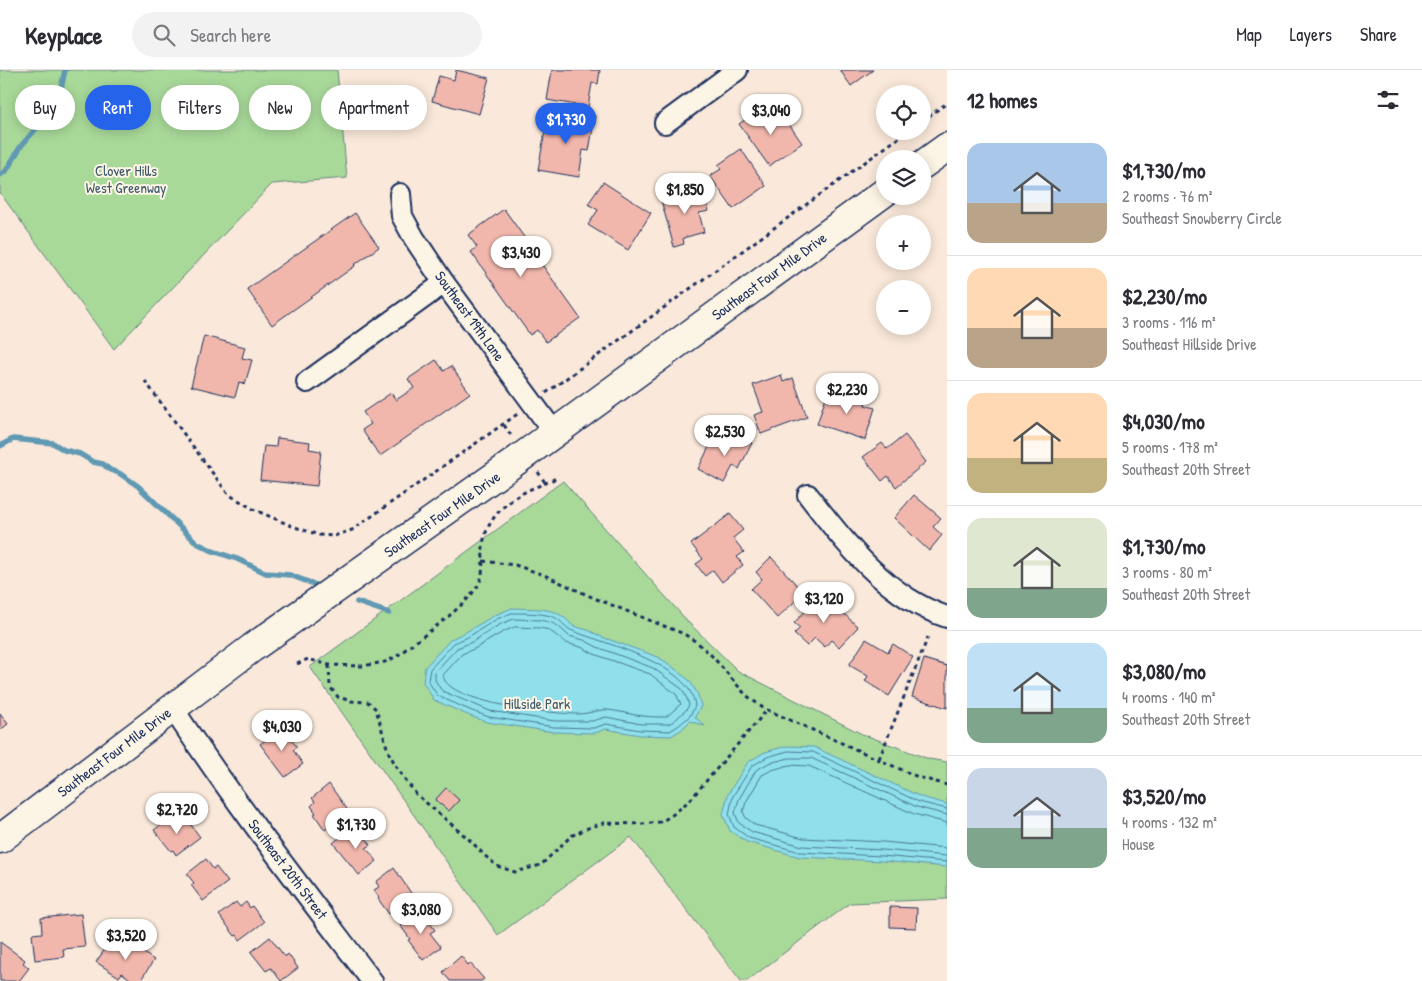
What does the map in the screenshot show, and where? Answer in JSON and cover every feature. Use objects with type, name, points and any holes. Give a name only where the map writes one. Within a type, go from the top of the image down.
[{"type":"main road","points":[[931,158],[947,147]]},
{"type":"main road","name":"Southeast Four Mile Drive","points":[[0,838],[267,637],[505,469],[876,199]]},
{"type":"street","points":[[665,123],[737,70]]},
{"type":"street","name":"Southeast 19th Lane","points":[[400,194],[402,216],[414,238],[444,283],[554,432]]},
{"type":"street","points":[[307,382],[444,283]]},
{"type":"street","points":[[808,495],[845,543],[889,585],[929,611],[947,617]]},
{"type":"street","name":"Southeast 20th Street","points":[[172,707],[229,789],[372,981]]},
{"type":"path","points":[[931,115],[947,103]]},
{"type":"path","points":[[297,664],[308,659],[329,665],[362,666],[384,662],[396,657],[469,597],[479,586],[482,573],[485,532],[496,514],[524,492],[546,484],[558,477]]},
{"type":"path","points":[[482,561],[515,565],[544,575],[594,598],[684,634],[698,643],[723,667],[746,695],[768,710],[918,777],[947,785]]},
{"type":"path","points":[[879,759],[928,637]]},
{"type":"path","points":[[329,665],[330,688],[338,697],[351,701],[368,702],[376,709],[388,751],[398,770],[416,794],[497,866],[515,872],[541,865],[571,836],[588,828],[604,824],[660,822],[671,816],[690,800],[768,710]]},
{"type":"green space","name":"Clover Hills West Greenway","points":[[0,70],[337,70],[338,85],[321,85],[321,130],[343,130],[347,178],[272,184],[114,349],[0,193]]},
{"type":"green space","name":"Hillside Park","points":[[563,481],[688,622],[738,671],[862,734],[929,759],[947,762],[947,899],[850,903],[747,981],[741,981],[631,837],[498,935],[310,667]]},
{"type":"water","points":[[512,608],[542,609],[555,612],[564,617],[573,626],[658,657],[690,681],[698,695],[701,706],[695,717],[705,726],[690,721],[671,736],[640,735],[606,729],[595,733],[554,732],[487,722],[434,700],[423,682],[425,667],[451,639]]},
{"type":"water","points":[[787,746],[814,747],[921,797],[947,804],[947,867],[882,861],[800,857],[747,842],[730,831],[723,814],[728,794],[748,762],[765,752]]},
{"type":"building","points":[[456,70],[489,78],[479,114],[432,101],[439,76],[454,80]]},
{"type":"building","points":[[552,70],[600,70],[598,84],[592,83],[588,107],[547,100]]},
{"type":"building","points":[[840,70],[873,70],[851,86]]},
{"type":"building","points":[[761,109],[770,122],[782,114],[802,143],[769,166],[739,124]]},
{"type":"building","points":[[571,112],[595,116],[589,151],[583,150],[579,177],[538,170],[547,120],[569,124]]},
{"type":"building","points":[[741,149],[766,186],[733,209],[710,176],[721,169],[718,165]]},
{"type":"building","points":[[603,182],[651,213],[628,250],[588,225],[598,210],[588,204]]},
{"type":"building","points":[[703,189],[709,211],[699,213],[704,232],[683,238],[684,244],[674,247],[661,200]]},
{"type":"building","points":[[504,209],[531,247],[524,252],[532,263],[538,259],[580,318],[546,342],[537,330],[530,335],[471,252],[477,247],[468,235]]},
{"type":"building","points":[[355,213],[379,247],[272,325],[247,289]]},
{"type":"building","points":[[204,336],[245,347],[242,358],[252,360],[245,384],[239,382],[235,397],[191,386]]},
{"type":"building","points":[[436,360],[444,371],[451,366],[470,393],[380,456],[362,430],[371,424],[363,412],[391,393],[396,400],[414,388],[408,379]]},
{"type":"building","points":[[781,375],[783,382],[793,378],[807,417],[761,434],[754,415],[763,412],[753,385]]},
{"type":"building","points":[[839,391],[866,400],[865,405],[875,408],[865,440],[817,424],[827,394],[837,398]]},
{"type":"building","points":[[731,433],[752,443],[739,469],[733,466],[724,483],[698,469],[714,437],[726,443]]},
{"type":"building","points":[[905,435],[926,462],[896,487],[888,476],[882,481],[863,457],[882,443],[887,449]]},
{"type":"building","points":[[277,438],[310,442],[309,449],[321,451],[317,486],[260,480],[264,446],[276,447]]},
{"type":"building","points":[[914,495],[941,518],[933,527],[942,535],[929,551],[894,518]]},
{"type":"building","points":[[730,514],[743,530],[733,538],[744,552],[737,557],[743,565],[722,582],[713,570],[705,576],[696,564],[703,559],[691,544]]},
{"type":"building","points":[[771,557],[804,593],[777,618],[751,589],[762,579],[756,572]]},
{"type":"building","points":[[822,593],[858,627],[839,647],[831,640],[825,647],[815,638],[807,646],[794,634],[800,628],[794,623]]},
{"type":"building","points":[[866,639],[888,652],[893,644],[913,657],[889,696],[865,681],[868,676],[849,665]]},
{"type":"building","points":[[924,659],[947,666],[947,708],[912,697]]},
{"type":"building","points":[[0,713],[8,724],[0,730]]},
{"type":"building","points":[[282,728],[297,747],[293,750],[303,764],[285,777],[260,744]]},
{"type":"building","points":[[329,784],[349,812],[325,830],[311,806],[315,802],[312,798]]},
{"type":"building","points":[[446,788],[459,800],[449,811],[435,800]]},
{"type":"building","points":[[172,817],[175,822],[182,817],[186,823],[188,821],[200,837],[176,855],[154,830]]},
{"type":"building","points":[[356,825],[371,845],[366,848],[377,861],[359,875],[333,843]]},
{"type":"building","points":[[206,859],[213,869],[216,867],[228,882],[203,901],[191,885],[194,883],[187,874]]},
{"type":"building","points":[[394,868],[413,896],[389,914],[374,890],[379,887],[376,882]]},
{"type":"building","points":[[236,902],[240,907],[246,902],[250,908],[252,906],[264,922],[240,940],[219,915]]},
{"type":"building","points":[[890,907],[917,908],[916,928],[890,927]]},
{"type":"building","points":[[420,910],[435,930],[430,933],[441,947],[423,960],[408,940],[410,939],[400,925]]},
{"type":"building","points":[[81,914],[85,947],[63,949],[64,957],[35,960],[32,934],[42,933],[41,918]]},
{"type":"building","points":[[270,937],[285,957],[288,954],[298,968],[281,981],[271,968],[266,971],[251,952]]},
{"type":"building","points":[[125,940],[154,960],[140,981],[133,981],[122,973],[119,977],[96,962],[108,945],[117,951]]},
{"type":"building","points":[[0,942],[25,960],[23,963],[29,968],[19,981],[0,981]]},
{"type":"building","points":[[461,956],[484,979],[481,981],[450,981],[443,972]]},
{"type":"waterway","points":[[0,175],[6,171],[21,146],[58,103],[65,70]]},
{"type":"waterway","points":[[0,446],[13,439],[53,443],[64,450],[80,454],[93,462],[103,464],[138,486],[197,543],[266,573],[290,575],[316,585]]},
{"type":"waterway","points":[[357,602],[389,613]]}]
